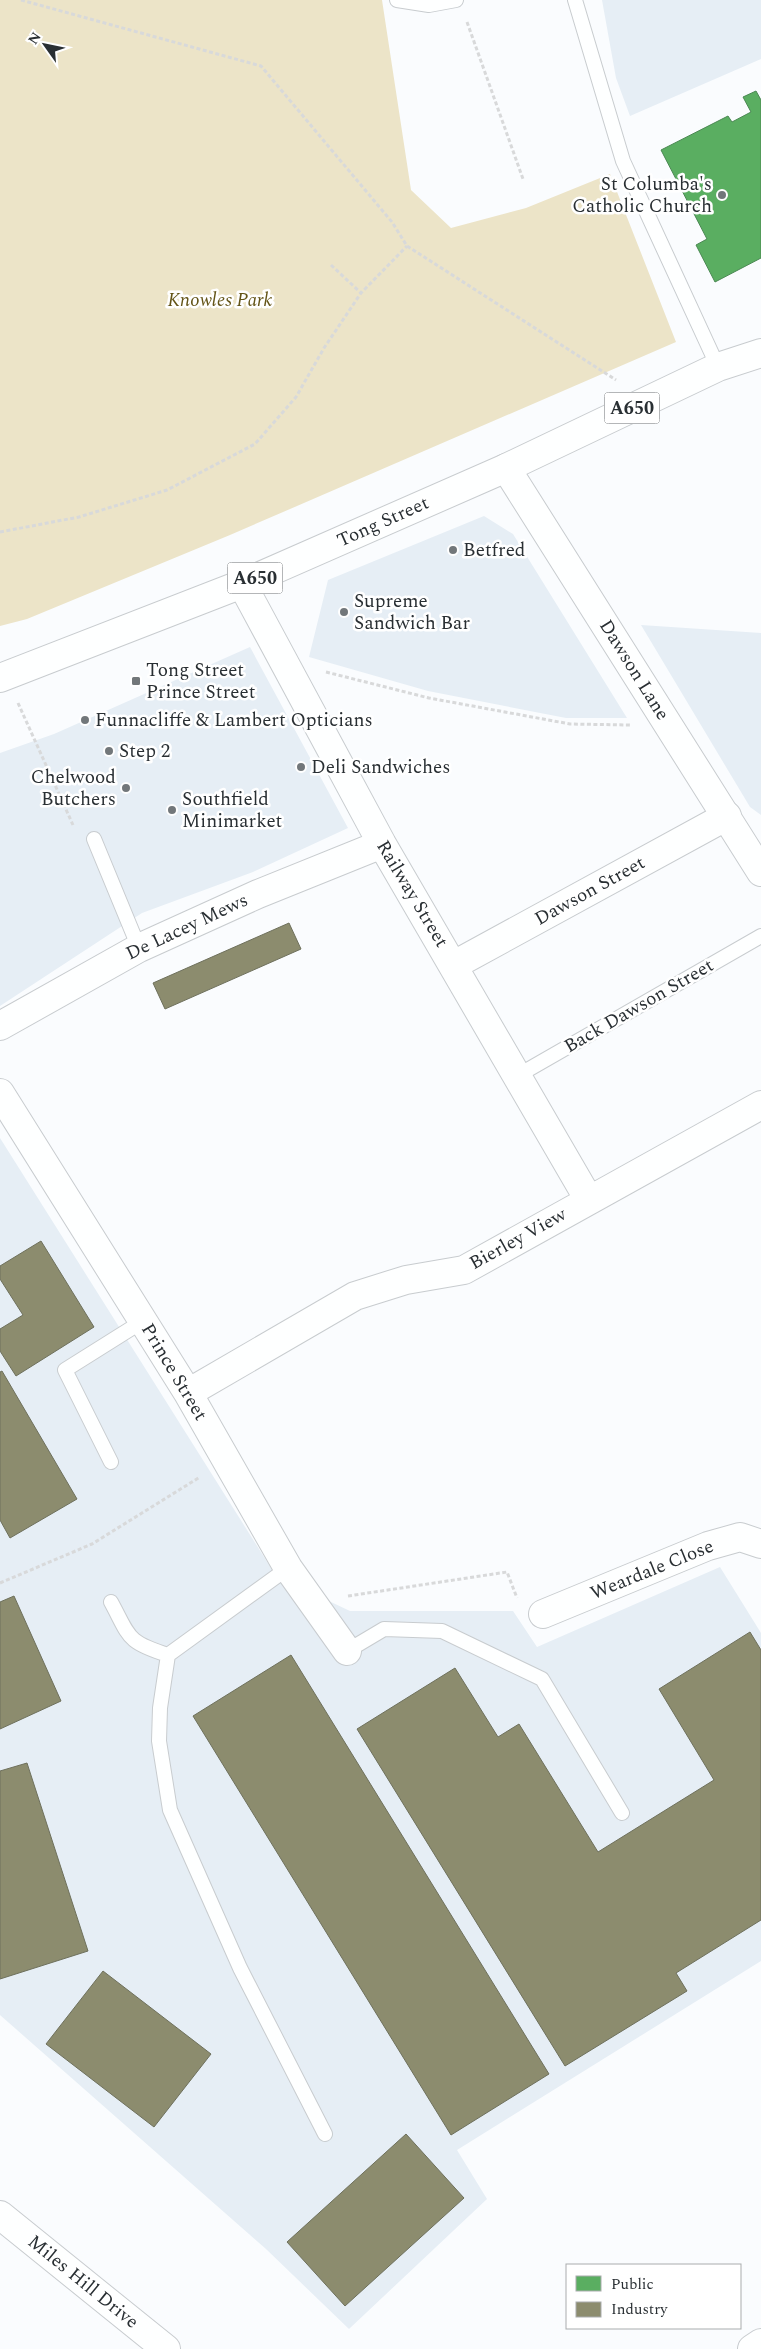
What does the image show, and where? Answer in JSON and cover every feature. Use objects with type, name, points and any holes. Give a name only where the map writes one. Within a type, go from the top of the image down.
[{"type":"main road","name":"Tong Street","points":[[3,677],[242,584],[506,468],[718,367],[761,353]]},
{"type":"main road","name":"Dawson Lane","points":[[506,468],[761,872]]},
{"type":"main road","name":"Railway Street","points":[[242,584],[382,844],[589,1200]]},
{"type":"main road","name":"Dawson Street","points":[[454,965],[727,816]]},
{"type":"main road","name":"De Lacey Mews","points":[[0,1026],[139,948],[258,894],[382,844]]},
{"type":"main road","name":"Prince Street","points":[[0,1093],[188,1392],[288,1568],[347,1651]]},
{"type":"main road","name":"Bierley View","points":[[188,1392],[355,1296],[406,1280],[464,1270],[761,1105]]},
{"type":"main road","name":"Weardale Close","points":[[543,1614],[708,1546],[740,1537],[761,1544]]},
{"type":"main road","name":"Miles Hill Drive","points":[[0,2215],[166,2349]]},
{"type":"main road","points":[[752,2349],[761,2343]]},
{"type":"lane","points":[[397,0],[429,5],[456,0]]},
{"type":"lane","points":[[575,0],[623,161],[718,367]]},
{"type":"lane","points":[[94,839],[139,948]]},
{"type":"lane","name":"Back Dawson Street","points":[[517,1076],[761,936]]},
{"type":"lane","points":[[110,1462],[65,1370],[143,1321]]},
{"type":"lane","points":[[288,1568],[168,1654],[160,1708],[159,1741],[170,1810],[240,1968],[325,2134]]},
{"type":"lane","points":[[111,1602],[132,1640],[145,1648],[168,1654]]},
{"type":"lane","points":[[347,1651],[384,1629],[442,1632],[542,1679],[622,1813]]},
{"type":"path","points":[[21,0],[261,66],[392,222],[407,246],[648,400]]},
{"type":"path","points":[[466,19],[523,179]]},
{"type":"path","points":[[0,532],[79,517],[167,490],[255,444],[296,397],[324,348],[361,293],[407,246]]},
{"type":"path","points":[[332,266],[361,293]]},
{"type":"path","points":[[284,661],[429,698],[570,724],[669,726]]},
{"type":"path","points":[[3,677],[78,834],[94,839]]},
{"type":"path","points":[[0,1583],[92,1544],[226,1461]]},
{"type":"path","points":[[312,1601],[507,1572],[523,1613],[543,1614]]},
{"type":"shaded area","points":[[602,0],[761,0],[761,59],[630,116],[616,78]]},
{"type":"shaded area","points":[[484,516],[513,534],[627,718],[566,718],[428,691],[309,657],[328,580]]},
{"type":"shaded area","points":[[641,625],[761,633],[761,815],[750,807]]},
{"type":"shaded area","points":[[250,647],[348,828],[253,872],[142,913],[0,1006],[0,753],[54,734]]},
{"type":"shaded area","points":[[0,1138],[276,1576],[350,1611],[513,1611],[537,1647],[720,1567],[761,1633],[761,1961],[457,2150],[487,2199],[349,2329],[266,2249],[0,2015]]},
{"type":"green space","name":"Knowles Park","points":[[0,0],[382,0],[411,190],[451,228],[526,208],[610,174],[676,342],[230,535],[27,619],[0,626]]},
{"type":"building: Public","name":"St Columba's Catholic Church","points":[[756,91],[761,100],[761,258],[715,282],[696,245],[707,239],[661,150],[728,116],[732,122],[751,112],[743,97]]},
{"type":"building: Industry","points":[[289,923],[301,949],[165,1009],[153,983]]},
{"type":"building: Industry","points":[[41,1241],[94,1327],[16,1376],[0,1351],[0,1329],[23,1315],[0,1279],[0,1266]]},
{"type":"building: Industry","points":[[2,1371],[77,1499],[10,1538],[0,1520],[0,1372]]},
{"type":"building: Industry","points":[[14,1596],[61,1701],[0,1729],[0,1602]]},
{"type":"building: Industry","points":[[750,1632],[761,1650],[761,1920],[676,1973],[687,1991],[565,2066],[357,1729],[455,1668],[498,1737],[519,1724],[598,1852],[714,1780],[659,1689]]},
{"type":"building: Industry","points":[[291,1655],[549,2074],[451,2135],[193,1716]]},
{"type":"building: Industry","points":[[27,1763],[88,1951],[0,1979],[0,1771]]},
{"type":"building: Industry","points":[[103,1971],[211,2054],[154,2127],[46,2044]]},
{"type":"building: Industry","points":[[406,2134],[464,2198],[345,2306],[287,2242]]},
{"type":"place","name":"St Columba's Catholic Church","points":[[722,195]]},
{"type":"place","name":"Betfred","points":[[453,550]]},
{"type":"place","name":"Supreme Sandwich Bar","points":[[344,612]]},
{"type":"place","name":"Tong Street Prince Street","points":[[136,681]]},
{"type":"place","name":"Funnacliffe & Lambert Opticians","points":[[85,720]]},
{"type":"place","name":"Step 2","points":[[109,751]]},
{"type":"place","name":"Deli Sandwiches","points":[[301,767]]},
{"type":"place","name":"Chelwood Butchers","points":[[126,788]]},
{"type":"place","name":"Southfield Minimarket","points":[[172,810]]}]
